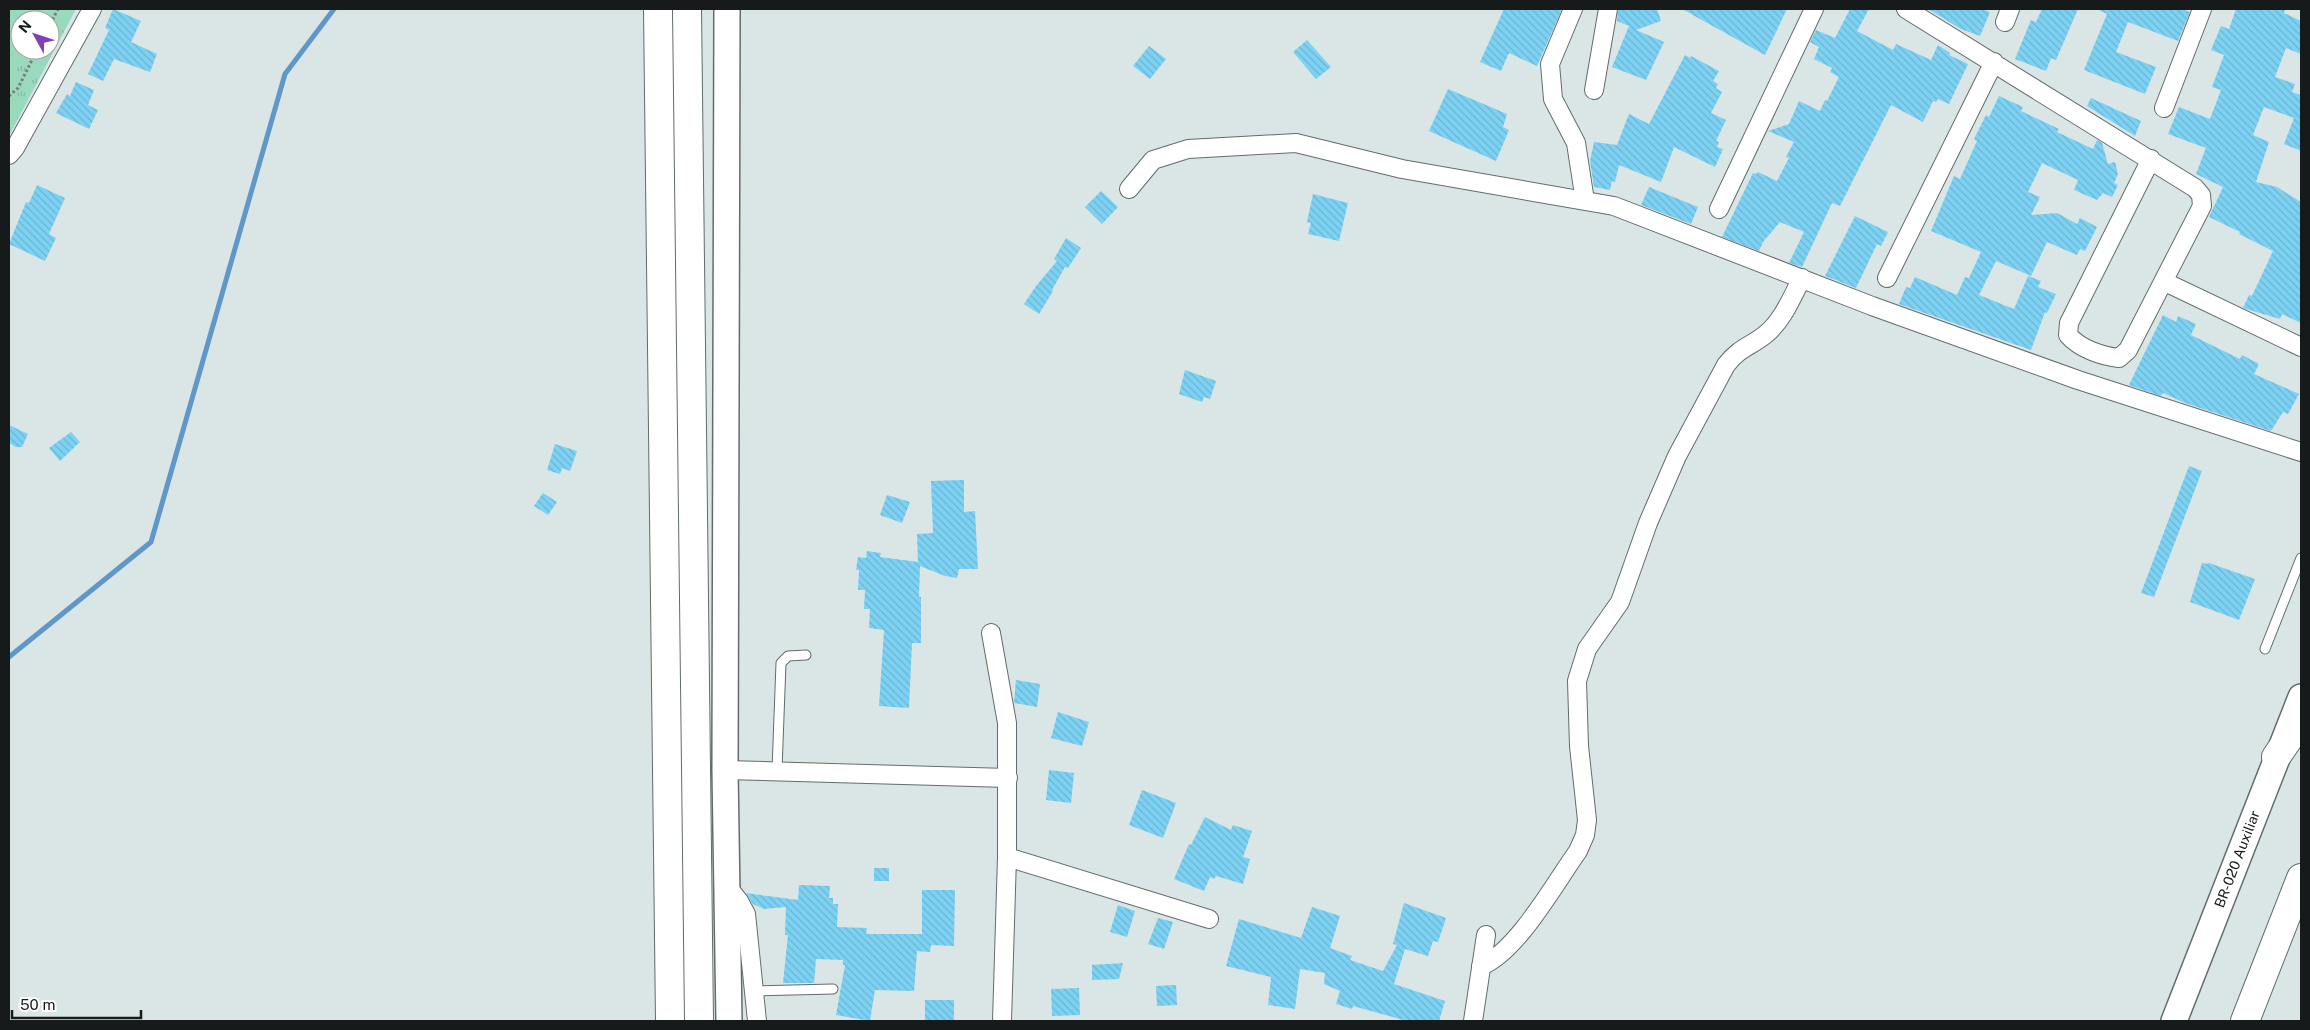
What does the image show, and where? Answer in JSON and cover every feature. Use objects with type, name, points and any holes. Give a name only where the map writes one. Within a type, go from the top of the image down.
[{"type":"main road","points":[[658,9],[670,1021]]},
{"type":"main road","points":[[687,9],[700,1021]]},
{"type":"main road","points":[[2276,757],[2301,721]]},
{"type":"main road","points":[[2245,1021],[2301,878]]},
{"type":"street","points":[[9,155],[92,9]]},
{"type":"street","points":[[726,886],[739,901],[746,914],[757,1018],[729,1017],[726,886],[725,770],[727,9]]},
{"type":"street","points":[[1573,9],[1550,64],[1553,99],[1576,143],[1585,201]]},
{"type":"street","points":[[1594,90],[1608,9]]},
{"type":"street","points":[[1719,210],[1814,9]]},
{"type":"street","points":[[1906,9],[2150,159],[2195,188],[2201,196],[2202,206],[2128,350],[2119,358],[2108,357],[2075,343],[2068,335],[2069,323],[2150,159]]},
{"type":"street","points":[[2164,108],[2202,9]]},
{"type":"street","points":[[1887,278],[1994,62]]},
{"type":"street","points":[[1129,188],[1153,160],[1188,149],[1296,143],[1402,169],[1614,206],[1872,306],[2078,380],[2301,452]]},
{"type":"street","points":[[1481,966],[1490,963],[1518,935],[1578,851],[1585,835],[1587,820],[1579,746],[1577,681],[1587,649],[1620,602],[1648,523],[1677,456],[1726,365],[1736,352],[1765,335],[1778,323],[1802,278]]},
{"type":"street","points":[[2164,282],[2301,347]]},
{"type":"street","points":[[991,633],[1007,723],[1007,857],[1002,1021]]},
{"type":"street","name":"BR-020 Auxiliar","points":[[2174,1021],[2301,697]]},
{"type":"street","points":[[725,770],[1008,778]]},
{"type":"street","points":[[1007,857],[1209,919]]},
{"type":"street","points":[[1473,1021],[1486,935]]},
{"type":"lane","points":[[2265,649],[2301,558]]},
{"type":"lane","points":[[778,770],[781,663],[788,656],[806,655]]},
{"type":"lane","points":[[754,991],[833,989]]},
{"type":"path","points":[[9,96],[18,88],[32,60]]},
{"type":"green space","points":[[9,9],[76,9],[60,39],[60,10],[10,10],[10,60],[49,60],[9,136]]},
{"type":"building","points":[[113,9],[141,21],[131,42],[157,54],[150,72],[114,59],[103,81],[88,74],[109,30],[105,28]]},
{"type":"building","points":[[1504,9],[1562,9],[1537,66],[1509,53],[1501,71],[1480,62]]},
{"type":"building","points":[[1618,9],[1657,9],[1661,21],[1636,30],[1664,42],[1646,80],[1612,67],[1629,26],[1617,21]]},
{"type":"building","points":[[1682,9],[1787,9],[1765,55]]},
{"type":"building","points":[[1850,9],[1869,9],[1857,31],[1893,50],[1896,44],[1931,60],[1938,45],[1950,53],[1949,55],[1968,64],[1949,104],[1938,99],[1936,102],[1933,101],[1923,122],[1891,105],[1840,206],[1832,203],[1802,267],[1789,263],[1804,232],[1780,222],[1763,242],[1759,251],[1722,237],[1753,173],[1756,174],[1758,172],[1777,181],[1789,158],[1786,157],[1794,142],[1768,131],[1789,124],[1799,101],[1820,111],[1825,100],[1827,101],[1839,77],[1830,72],[1832,68],[1814,59],[1819,47],[1810,42],[1816,30],[1835,38]]},
{"type":"building","points":[[1928,9],[1981,9],[1990,12],[1980,36],[1961,29]]},
{"type":"building","points":[[2042,9],[2078,9],[2056,60],[2051,58],[2046,71],[2015,59],[2031,20],[2036,22]]},
{"type":"building","points":[[2097,9],[2181,9],[2190,12],[2178,41],[2128,22],[2116,52],[2156,67],[2145,94],[2084,70],[2107,14]]},
{"type":"building","points":[[2236,9],[2285,9],[2284,13],[2301,21],[2301,54],[2286,48],[2275,77],[2295,84],[2292,92],[2301,95],[2301,151],[2284,144],[2294,118],[2264,107],[2253,135],[2269,142],[2256,182],[2277,187],[2301,202],[2301,323],[2282,314],[2280,319],[2243,308],[2249,295],[2252,296],[2273,251],[2209,217],[2223,187],[2196,174],[2206,148],[2168,134],[2179,107],[2210,119],[2221,90],[2212,87],[2224,55],[2211,50],[2221,26],[2229,29]]},
{"type":"building","points":[[1307,40],[1331,67],[1316,79],[1293,52]]},
{"type":"building","points":[[1149,46],[1166,59],[1150,79],[1133,66]]},
{"type":"building","points":[[1685,55],[1690,58],[1691,56],[1719,71],[1713,81],[1718,84],[1716,88],[1722,92],[1711,113],[1726,120],[1716,141],[1719,142],[1717,147],[1723,149],[1715,167],[1674,147],[1661,182],[1619,165],[1615,182],[1612,181],[1610,190],[1594,187],[1590,161],[1594,142],[1617,145],[1629,114],[1649,124]]},
{"type":"building","points":[[76,82],[94,90],[88,105],[98,110],[89,129],[56,113],[67,94],[70,96]]},
{"type":"building","points":[[1448,89],[1507,114],[1503,127],[1509,130],[1496,161],[1429,131]]},
{"type":"building","points":[[1999,96],[2023,107],[2021,111],[2059,129],[2057,132],[2093,149],[2097,140],[2102,143],[2108,164],[2115,162],[2118,174],[2114,183],[2118,185],[2112,197],[2103,193],[2097,200],[2074,190],[2078,180],[2042,163],[2028,192],[2040,197],[2031,215],[2057,213],[2077,224],[2080,218],[2097,227],[2085,251],[2080,249],[2077,255],[2047,242],[2031,276],[1996,261],[1979,295],[2014,309],[2028,276],[2041,281],[2038,287],[2056,294],[2047,313],[2045,312],[2031,350],[1899,304],[1906,287],[1910,288],[1915,277],[1957,295],[1965,277],[1969,278],[1981,252],[1931,231],[1954,176],[1960,179],[1977,141],[1974,139],[1986,115],[1989,117]]},
{"type":"building","points":[[2091,98],[2141,121],[2135,136],[2087,106]]},
{"type":"building","points":[[37,185],[65,198],[49,234],[56,238],[45,261],[9,244],[26,202],[29,203]]},
{"type":"building","points":[[1649,187],[1698,207],[1691,224],[1641,205]]},
{"type":"building","points":[[1101,191],[1118,207],[1102,224],[1085,207]]},
{"type":"building","points":[[1313,194],[1348,203],[1339,241],[1308,234],[1311,223],[1307,222]]},
{"type":"building","points":[[1855,216],[1888,232],[1881,246],[1877,244],[1856,288],[1825,276]]},
{"type":"building","points":[[1066,238],[1081,248],[1068,268],[1065,267],[1039,314],[1024,304],[1057,261],[1054,259]]},
{"type":"building","points":[[2163,315],[2176,322],[2178,316],[2196,324],[2191,335],[2240,359],[2242,355],[2259,364],[2254,374],[2299,394],[2288,414],[2283,412],[2271,431],[2185,403],[2163,393],[2161,396],[2129,385]]},
{"type":"building","points":[[1185,370],[1216,381],[1210,399],[1204,397],[1202,402],[1179,394]]},
{"type":"building","points":[[9,425],[28,434],[22,447],[16,447],[9,443]]},
{"type":"building","points":[[71,432],[80,442],[60,461],[49,448]]},
{"type":"building","points":[[555,444],[577,451],[570,471],[562,468],[560,474],[547,470]]},
{"type":"building","points":[[2189,466],[2202,471],[2154,597],[2141,593]]},
{"type":"building","points":[[964,480],[964,512],[975,511],[978,569],[959,569],[957,578],[945,576],[920,566],[921,643],[912,643],[909,708],[879,706],[884,630],[869,628],[870,609],[864,609],[865,590],[858,590],[859,570],[856,570],[858,557],[866,558],[867,551],[881,553],[880,557],[918,562],[917,534],[933,533],[931,481]]},
{"type":"building","points":[[543,493],[557,502],[548,515],[534,506]]},
{"type":"building","points":[[887,495],[910,502],[902,523],[880,515]]},
{"type":"building","points":[[2202,563],[2209,563],[2255,579],[2239,620],[2190,602]]},
{"type":"building","points":[[1016,680],[1040,684],[1037,707],[1014,703]]},
{"type":"building","points":[[1058,712],[1089,722],[1082,746],[1051,738]]},
{"type":"building","points":[[1049,770],[1074,773],[1071,803],[1046,800]]},
{"type":"building","points":[[1142,790],[1176,803],[1163,838],[1129,825]]},
{"type":"building","points":[[1205,817],[1231,830],[1233,825],[1252,831],[1243,857],[1250,859],[1243,884],[1216,876],[1214,879],[1210,877],[1204,891],[1174,879],[1189,844],[1191,845]]},
{"type":"building","points":[[874,868],[889,868],[889,881],[874,881]]},
{"type":"building","points":[[799,885],[830,886],[829,898],[833,898],[833,904],[838,904],[837,927],[867,928],[866,934],[922,934],[922,890],[955,890],[954,946],[931,945],[930,952],[917,951],[914,991],[875,990],[870,1021],[836,1015],[845,965],[843,965],[843,960],[816,959],[814,983],[783,983],[788,935],[785,935],[786,907],[764,909],[753,904],[746,893],[798,900]]},
{"type":"building","points":[[1404,903],[1446,918],[1438,942],[1433,941],[1428,956],[1405,949],[1394,984],[1445,1001],[1439,1021],[1407,1021],[1353,1006],[1352,1009],[1336,1004],[1340,991],[1324,984],[1325,973],[1300,969],[1295,1009],[1268,1005],[1271,977],[1226,966],[1239,919],[1301,938],[1312,907],[1340,916],[1330,948],[1352,956],[1350,960],[1383,971],[1397,945],[1393,944]]},
{"type":"building","points":[[1118,905],[1135,911],[1127,937],[1110,932]]},
{"type":"building","points":[[1158,918],[1173,922],[1164,949],[1148,944]]},
{"type":"building","points":[[1123,963],[1119,979],[1092,980],[1092,965]]},
{"type":"building","points":[[1176,985],[1177,1005],[1157,1006],[1156,986]]},
{"type":"building","points":[[1079,988],[1080,1015],[1052,1016],[1051,989]]},
{"type":"building","points":[[925,1000],[954,1000],[954,1021],[925,1021]]},
{"type":"waterway","points":[[9,657],[151,542],[285,74],[334,9]]}]
